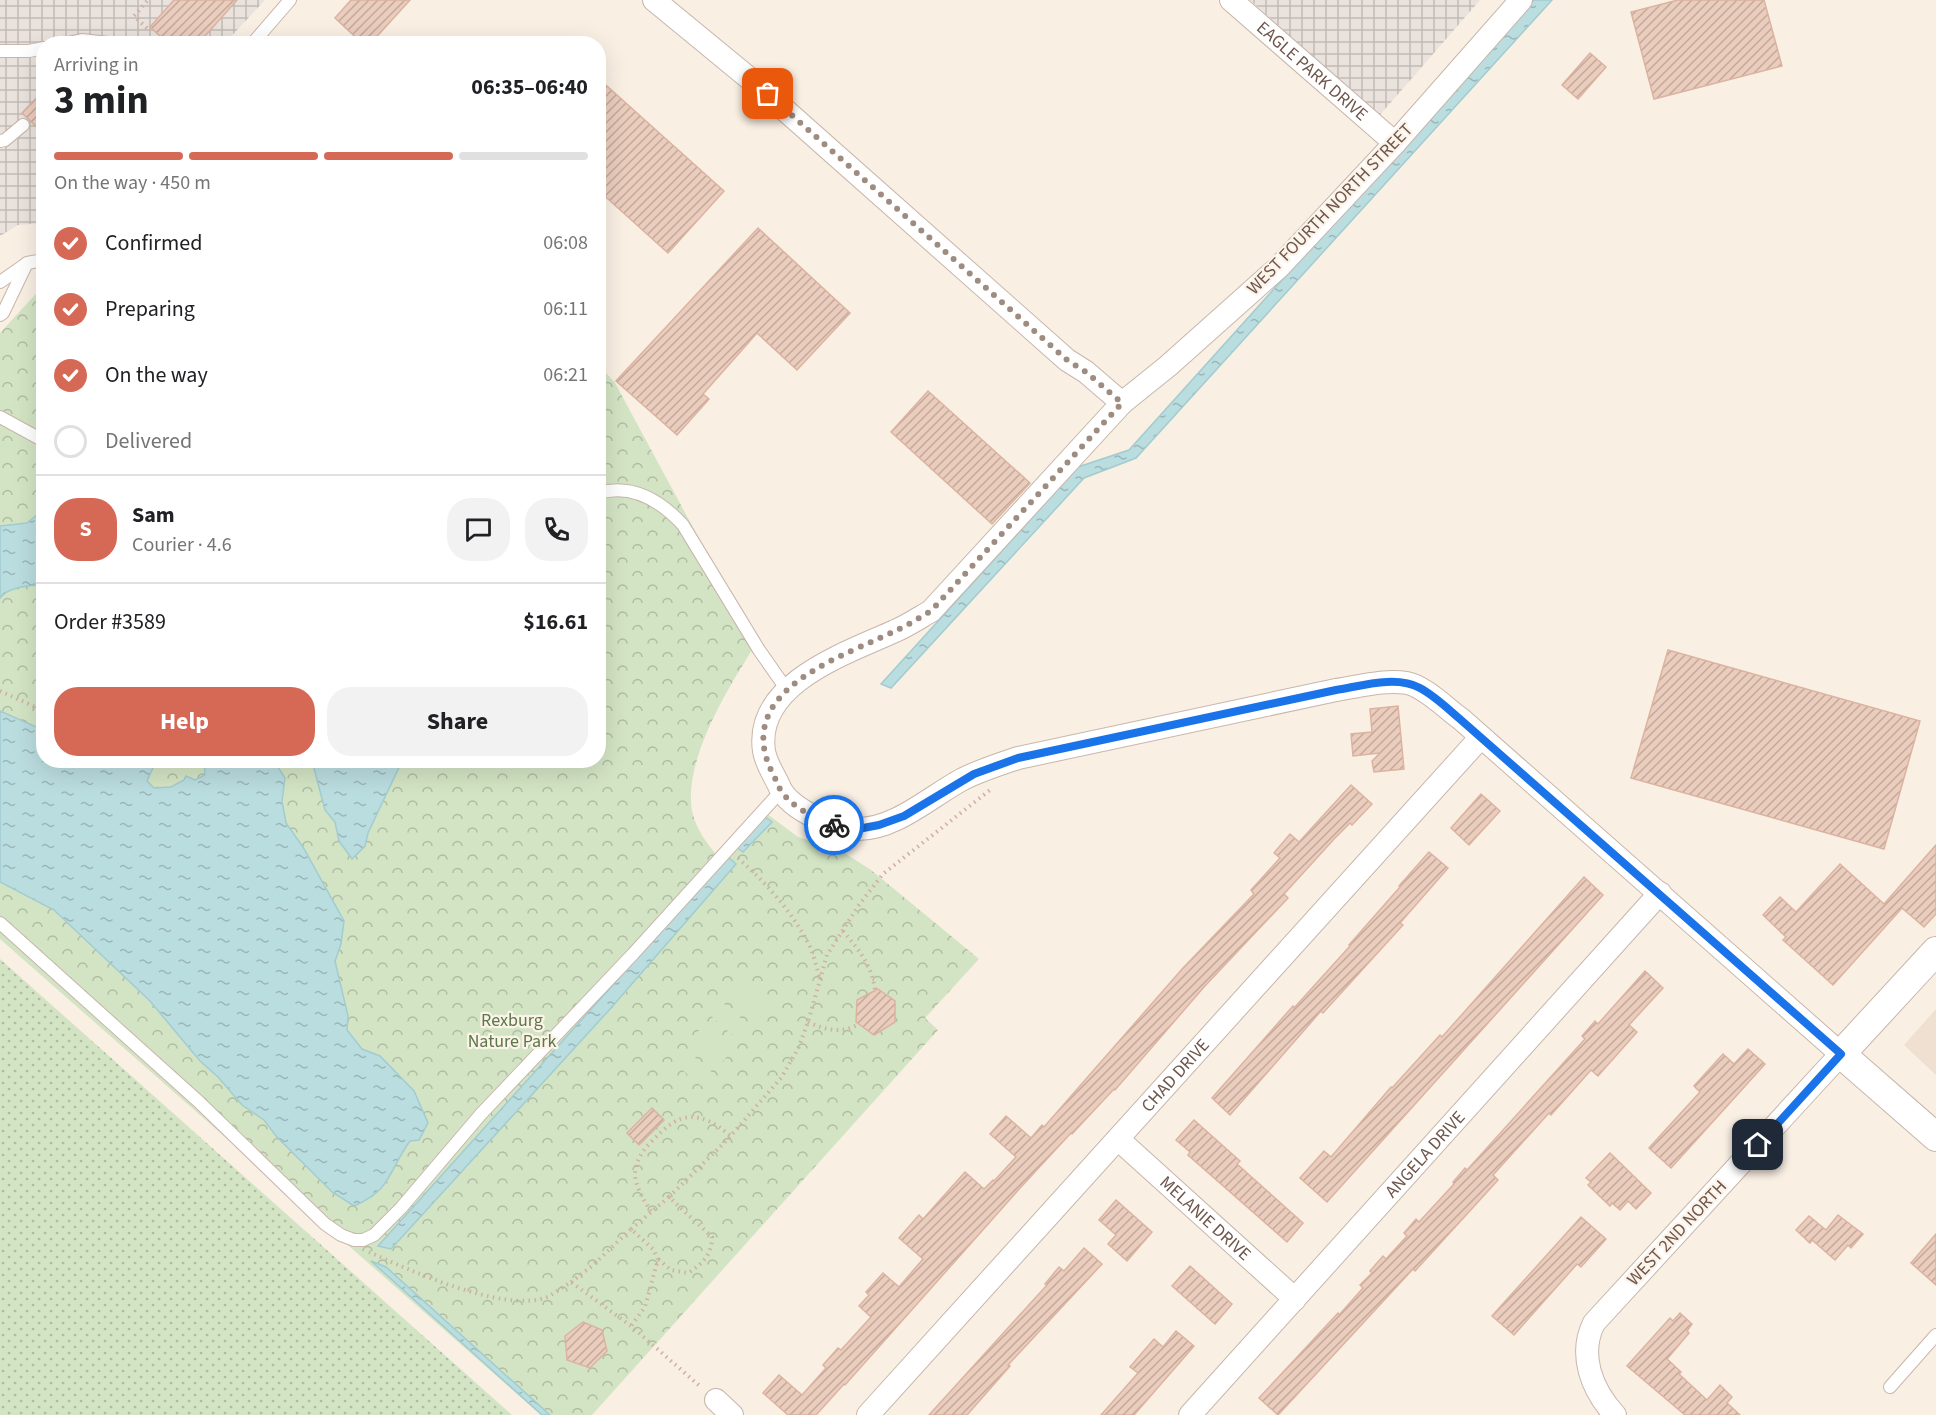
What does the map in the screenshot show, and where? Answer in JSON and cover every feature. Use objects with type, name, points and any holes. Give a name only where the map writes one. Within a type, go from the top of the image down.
[{"type":"street","points":[[654,0],[750,79],[1067,360],[1086,372],[1122,403]]},
{"type":"street","name":"EAGLE PARK DRIVE","points":[[1231,0],[1395,143]]},
{"type":"street","name":"WEST FOURTH NORTH STREET","points":[[781,791],[764,751],[766,719],[787,690],[812,670],[898,630],[931,611],[1122,403],[1168,366],[1279,267],[1395,143],[1521,0]]},
{"type":"street","points":[[781,791],[813,817],[833,825],[858,829],[879,825],[904,816],[974,774],[1018,758],[1336,690],[1385,683],[1408,683],[1420,688],[1481,737],[1936,1137]]},
{"type":"street","name":"CHAD DRIVE","points":[[868,1415],[1481,737]]},
{"type":"street","name":"ANGELA DRIVE","points":[[1190,1415],[1660,893]]},
{"type":"street","name":"WEST 2ND NORTH","points":[[1615,1415],[1604,1403],[1592,1380],[1586,1354],[1588,1335],[1594,1323],[1936,951]]},
{"type":"street","name":"MELANIE DRIVE","points":[[1118,1139],[1295,1299]]},
{"type":"lane","points":[[259,36],[290,0]]},
{"type":"lane","points":[[0,51],[36,50]]},
{"type":"lane","points":[[0,141],[5,140],[23,124]]},
{"type":"lane","points":[[0,282],[27,264],[36,262]]},
{"type":"lane","points":[[0,315],[27,264]]},
{"type":"lane","points":[[0,417],[36,437]]},
{"type":"lane","points":[[606,493],[622,491],[636,493],[655,499],[668,509],[682,525],[759,650],[787,690]]},
{"type":"lane","points":[[0,923],[190,1094],[325,1224],[341,1235],[354,1240],[363,1240],[374,1235],[401,1208],[481,1114],[633,954],[781,791]]},
{"type":"lane","points":[[1890,1387],[1936,1335]]},
{"type":"path","points":[[147,28],[134,16],[148,0]]},
{"type":"path","points":[[0,692],[36,708]]},
{"type":"path","points":[[341,1235],[365,1250],[414,1272],[489,1297],[522,1300],[545,1298],[571,1282],[669,1197],[731,1136],[781,1078],[798,1048],[808,1022],[827,955],[859,905],[883,874],[992,789]]},
{"type":"path","points":[[728,849],[762,880],[786,909],[809,944],[820,979]]},
{"type":"path","points":[[843,931],[864,957],[874,980],[875,990]]},
{"type":"path","points":[[808,1022],[829,1030],[850,1029],[859,1024]]},
{"type":"path","points":[[651,1211],[639,1189],[635,1175],[638,1159],[645,1148],[670,1123],[683,1116],[703,1119],[718,1126],[731,1136]]},
{"type":"path","points":[[632,1229],[653,1249],[658,1259],[671,1270],[688,1273],[701,1264],[712,1249],[712,1237],[669,1197]]},
{"type":"path","points":[[631,1326],[645,1307],[658,1259]]},
{"type":"path","points":[[571,1282],[631,1326],[724,1408]]},
{"type":"shaded area","points":[[0,0],[265,0],[232,36],[36,36],[36,224],[18,225],[0,236]]},
{"type":"shaded area","points":[[1250,0],[1480,0],[1379,116]]},
{"type":"shaded area","points":[[1936,1009],[1936,1075],[1904,1045]]},
{"type":"green space","name":"Rexburg Nature Park","points":[[36,294],[36,768],[606,768],[606,373],[615,383],[756,644],[710,724],[694,769],[691,791],[692,811],[703,837],[720,859],[763,811],[798,837],[840,850],[871,870],[979,959],[925,1018],[938,1030],[592,1415],[541,1415],[0,939],[0,333]]},
{"type":"green space","points":[[0,959],[512,1415],[0,1415]]},
{"type":"green space","points":[[742,981],[771,1006],[760,1019],[731,994]]},
{"type":"green space","points":[[723,1003],[752,1028],[740,1042],[711,1016]]},
{"type":"green space","points":[[703,1025],[732,1050],[721,1064],[692,1039]]},
{"type":"green space","points":[[684,1048],[713,1073],[701,1086],[672,1061]]},
{"type":"water","points":[[1534,0],[1552,0],[1136,458],[1084,478],[891,688],[881,684],[1078,467],[1129,450]]},
{"type":"water","points":[[36,516],[36,586],[8,591],[0,598],[0,526],[27,523]]},
{"type":"water","points":[[0,711],[36,727],[36,768],[153,768],[147,781],[154,788],[171,787],[184,780],[186,776],[195,780],[205,775],[204,768],[279,768],[285,778],[282,801],[286,823],[303,847],[344,921],[341,944],[335,961],[348,1016],[347,1030],[362,1049],[380,1056],[414,1091],[428,1123],[419,1140],[410,1141],[383,1186],[366,1200],[354,1206],[332,1192],[276,1136],[264,1120],[242,1105],[218,1077],[200,1061],[150,1001],[54,910],[0,882]]},
{"type":"water","points":[[314,768],[399,768],[368,833],[365,846],[352,859],[339,841],[335,822],[325,810]]},
{"type":"water","points":[[765,817],[772,822],[743,852],[736,847]]},
{"type":"water","points":[[728,857],[736,864],[611,1008],[391,1249],[378,1246]]},
{"type":"water","points":[[371,1261],[386,1267],[550,1415],[542,1415]]},
{"type":"building","points":[[174,0],[237,0],[205,36],[160,36],[150,27]]},
{"type":"building","points":[[351,0],[410,0],[377,36],[354,36],[335,18]]},
{"type":"building","points":[[1678,0],[1764,0],[1782,66],[1654,99],[1631,12]]},
{"type":"building","points":[[1590,53],[1606,67],[1578,99],[1562,85]]},
{"type":"building","points":[[606,85],[724,191],[668,253],[606,197]]},
{"type":"building","points":[[36,98],[36,126],[22,113]]},
{"type":"building","points":[[758,228],[850,313],[797,370],[757,333],[703,394],[709,399],[677,435],[616,381]]},
{"type":"building","points":[[928,391],[1030,483],[992,524],[891,432]]},
{"type":"building","points":[[1668,650],[1920,721],[1884,849],[1631,778]]},
{"type":"building","points":[[1398,706],[1404,769],[1374,772],[1372,761],[1380,753],[1353,756],[1351,734],[1372,732],[1370,709]]},
{"type":"building","points":[[1351,785],[1372,804],[1352,825],[1350,823],[1335,838],[1284,894],[1288,898],[1204,987],[1115,1090],[1021,1187],[816,1415],[788,1415],[763,1393],[779,1375],[802,1395],[826,1368],[823,1365],[838,1348],[841,1350],[871,1317],[859,1306],[869,1295],[866,1292],[883,1273],[899,1287],[923,1259],[899,1238],[919,1215],[923,1219],[965,1172],[984,1189],[1016,1157],[990,1134],[1006,1116],[1031,1138],[1042,1125],[1044,1127],[1183,968],[1254,894],[1251,890],[1280,858],[1274,853],[1290,834],[1299,842]]},
{"type":"building","points":[[1481,794],[1500,811],[1469,845],[1451,828]]},
{"type":"building","points":[[1936,845],[1936,914],[1924,927],[1902,908],[1833,985],[1783,940],[1786,937],[1763,915],[1780,897],[1796,912],[1840,864],[1884,904]]},
{"type":"building","points":[[1429,852],[1448,868],[1400,923],[1403,925],[1323,1013],[1321,1011],[1230,1115],[1212,1098],[1293,1006],[1294,1008],[1350,946]]},
{"type":"building","points":[[1584,877],[1603,895],[1327,1202],[1300,1178],[1324,1151],[1331,1157],[1391,1087],[1440,1035],[1442,1037]]},
{"type":"building","points":[[1645,971],[1663,988],[1629,1025],[1637,1032],[1598,1076],[1591,1070],[1551,1115],[1549,1113],[1493,1175],[1498,1180],[1278,1415],[1259,1398],[1338,1313],[1339,1315],[1363,1288],[1360,1285],[1372,1273],[1370,1271],[1383,1256],[1386,1259],[1407,1236],[1404,1233],[1416,1219],[1419,1222],[1454,1184],[1453,1182],[1465,1168],[1467,1170],[1585,1039],[1582,1036],[1595,1021],[1598,1024]]},
{"type":"building","points":[[878,989],[895,1001],[895,1022],[874,1035],[856,1022],[857,1000]]},
{"type":"building","points":[[1748,1049],[1765,1064],[1671,1168],[1649,1148],[1700,1092],[1694,1086],[1723,1054],[1734,1064]]},
{"type":"building","points":[[652,1108],[664,1120],[639,1145],[627,1133]]},
{"type":"building","points":[[1194,1120],[1240,1161],[1237,1164],[1303,1223],[1287,1242],[1188,1155],[1190,1152],[1176,1140]]},
{"type":"building","points":[[1610,1153],[1651,1193],[1636,1209],[1628,1201],[1620,1210],[1612,1203],[1610,1206],[1588,1185],[1591,1182],[1586,1178]]},
{"type":"building","points":[[1116,1200],[1152,1232],[1127,1261],[1108,1244],[1116,1235],[1099,1220]]},
{"type":"building","points":[[1838,1215],[1863,1234],[1851,1248],[1848,1245],[1835,1260],[1812,1240],[1810,1243],[1796,1230],[1809,1216],[1826,1230]]},
{"type":"building","points":[[1581,1217],[1606,1239],[1581,1267],[1577,1264],[1514,1335],[1492,1316]]},
{"type":"building","points":[[1936,1234],[1936,1285],[1911,1263]]},
{"type":"building","points":[[1084,1248],[1102,1264],[1008,1365],[1010,1366],[967,1415],[929,1415],[1047,1285],[1045,1284],[1059,1267],[1064,1271]]},
{"type":"building","points":[[1190,1266],[1232,1304],[1215,1324],[1172,1286]]},
{"type":"building","points":[[1680,1313],[1692,1324],[1687,1331],[1689,1333],[1667,1359],[1681,1372],[1679,1374],[1707,1400],[1720,1385],[1732,1397],[1727,1403],[1740,1415],[1685,1415],[1627,1366],[1670,1318],[1673,1321]]},
{"type":"building","points":[[583,1322],[602,1330],[607,1351],[590,1368],[567,1360],[565,1336]]},
{"type":"building","points":[[1176,1331],[1194,1346],[1134,1415],[1101,1415],[1138,1373],[1130,1367],[1154,1339],[1163,1347]]},
{"type":"way so far","points":[[768,94],[1067,360],[1086,372],[1122,403],[931,611],[898,630],[812,670],[787,690],[774,707],[766,719],[764,751],[782,792],[813,817],[834,825]]},
{"type":"route","points":[[834,825],[858,829],[879,825],[904,816],[961,780],[1018,758],[1336,690],[1385,683],[1408,683],[1420,688],[1461,720],[1841,1054],[1758,1145]]}]
